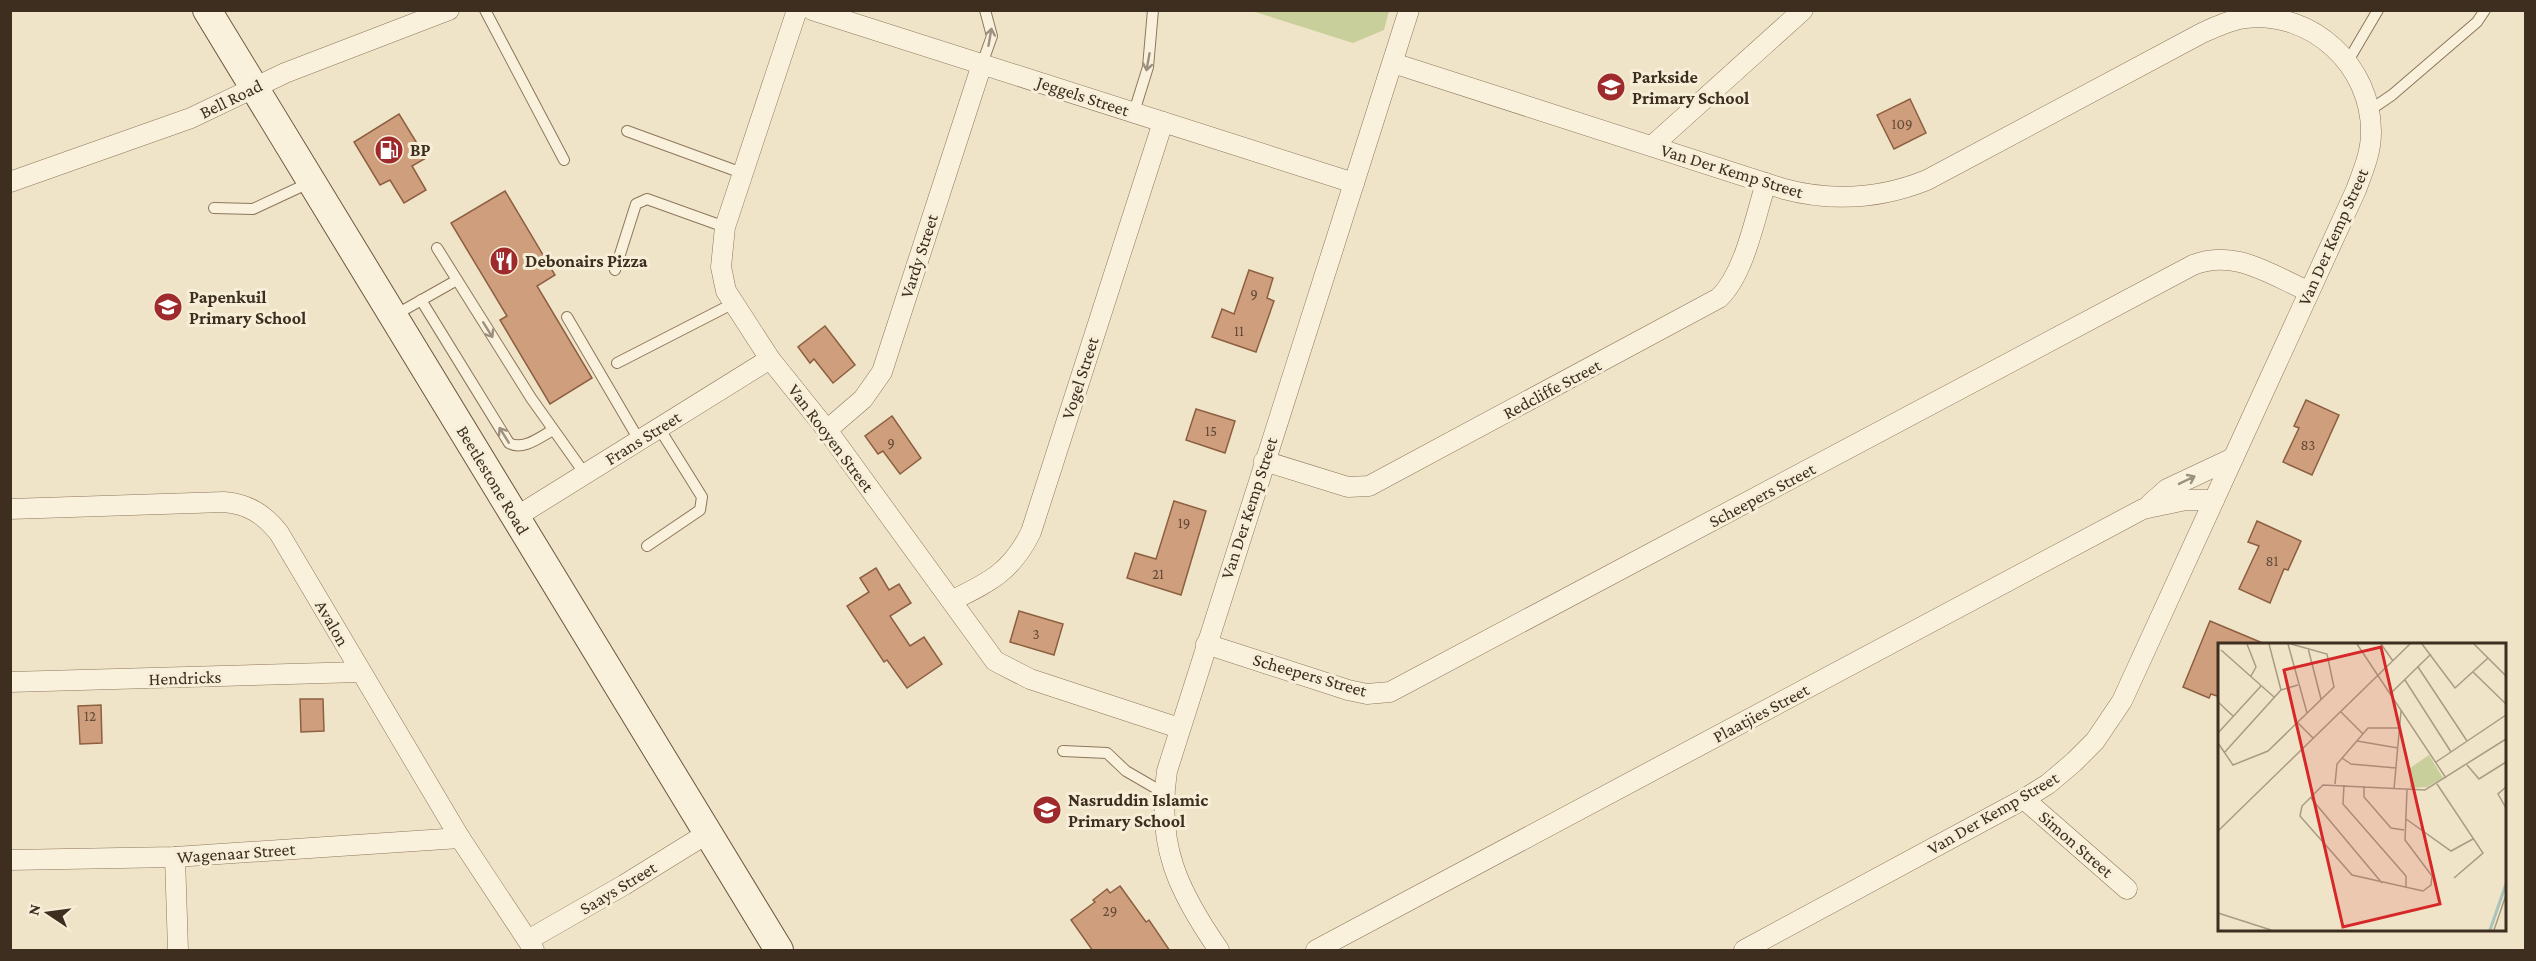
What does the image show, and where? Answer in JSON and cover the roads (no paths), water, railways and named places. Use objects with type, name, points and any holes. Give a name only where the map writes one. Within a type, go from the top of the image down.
[{"type":"street","name":"Beetlestone Road","points":[[207,10],[779,951]]},
{"type":"street","name":"Bell Road","points":[[10,182],[191,118],[285,73],[449,10]]},
{"type":"street","name":"Van Rooyen Street","points":[[796,10],[725,227],[721,267],[726,291],[770,359],[827,430],[952,600],[985,650],[1008,669],[1179,728]]},
{"type":"street","name":"Jeggels Street","points":[[812,10],[1353,183]]},
{"type":"street","name":"Van Der Kemp Street","points":[[1219,951],[1195,916],[1177,880],[1166,841],[1164,793],[1179,728],[1409,10]]},
{"type":"street","points":[[1652,146],[1803,10]]},
{"type":"street","name":"Van Der Kemp Street","points":[[1393,63],[1766,183],[1801,193],[1845,198],[1871,196],[1914,185],[2202,33],[2242,18],[2272,19],[2294,23],[2323,38],[2348,61],[2358,77],[2370,110],[2372,134],[2368,158],[2129,685],[2108,723],[2074,762],[2024,799],[1744,951]]},
{"type":"street","name":"Vardy Street","points":[[827,430],[863,399],[882,372],[982,64]]},
{"type":"street","name":"Vogel Street","points":[[952,600],[1004,571],[1022,550],[1031,532],[1163,122]]},
{"type":"street","name":"Redcliffe Street","points":[[1264,461],[1348,487],[1369,486],[1719,298],[1726,291],[1739,267],[1766,183]]},
{"type":"street","name":"Scheepers Street","points":[[1206,644],[1348,690],[1367,694],[1390,692],[2193,265],[2206,260],[2231,258],[2308,291]]},
{"type":"street","name":"Frans Street","points":[[516,517],[770,359]]},
{"type":"street","points":[[2146,508],[2167,489],[2233,458]]},
{"type":"street","name":"Plaatjies Street","points":[[1316,951],[2146,508],[2186,500],[2214,500]]},
{"type":"street","name":"Avalon","points":[[10,509],[224,502],[247,506],[265,516],[279,533],[460,838],[531,946]]},
{"type":"street","name":"Hendricks","points":[[10,682],[360,672]]},
{"type":"street","name":"Simon Street","points":[[2024,799],[2127,889]]},
{"type":"street","name":"Saays Street","points":[[531,946],[708,833]]},
{"type":"street","name":"Wagenaar Street","points":[[10,860],[175,857],[460,838]]},
{"type":"street","points":[[175,857],[177,951]]},
{"type":"lane","points":[[485,10],[564,160]]},
{"type":"lane","points":[[982,64],[992,36],[985,10]]},
{"type":"lane","points":[[1134,112],[1148,67],[1153,10]]},
{"type":"lane","points":[[2348,61],[2378,10]]},
{"type":"lane","points":[[2370,110],[2392,95],[2460,37],[2485,10]]},
{"type":"lane","points":[[627,131],[742,173]]},
{"type":"lane","points":[[214,208],[253,209],[312,182]]},
{"type":"lane","points":[[615,270],[636,204],[641,200],[647,199],[725,227]]},
{"type":"lane","points":[[437,248],[553,430],[585,474]]},
{"type":"lane","points":[[393,316],[457,280]]},
{"type":"lane","points":[[422,300],[509,443],[515,447],[523,446],[553,430]]},
{"type":"lane","points":[[617,363],[734,303]]},
{"type":"lane","points":[[567,317],[639,440]]},
{"type":"lane","points":[[647,546],[700,510],[703,505],[702,497],[658,428]]},
{"type":"lane","points":[[1063,751],[1107,753],[1126,771],[1164,793]]},
{"type":"place","name":"Parkside Primary School","points":[[1611,87]]},
{"type":"place","name":"BP","points":[[389,150]]},
{"type":"place","name":"Debonairs Pizza","points":[[504,261]]},
{"type":"place","name":"Papenkuil Primary School","points":[[168,307]]},
{"type":"place","name":"Nasruddin Islamic Primary School","points":[[1047,810]]}]
